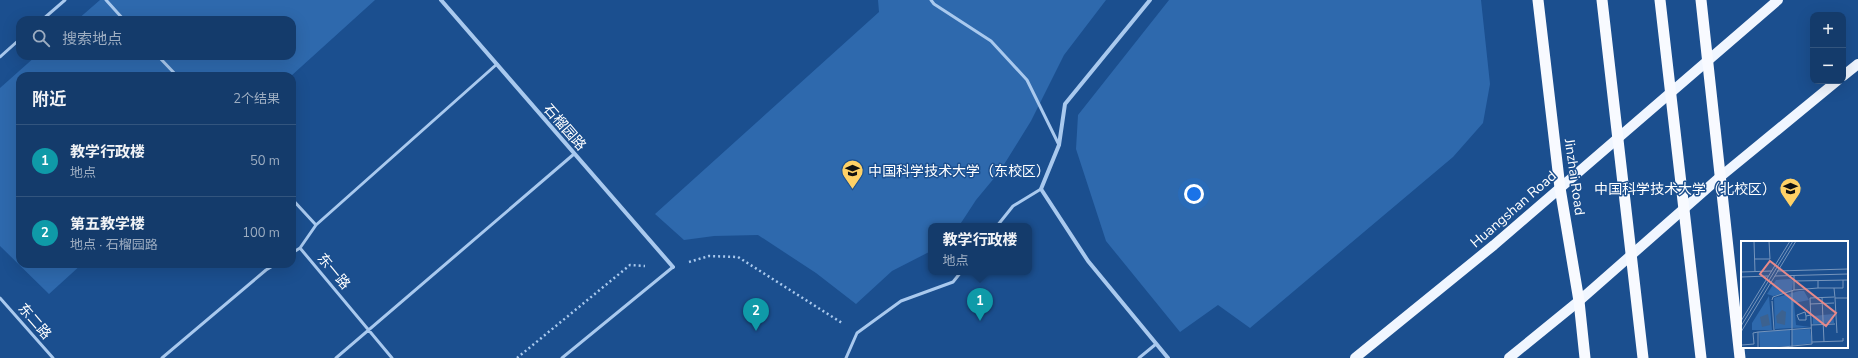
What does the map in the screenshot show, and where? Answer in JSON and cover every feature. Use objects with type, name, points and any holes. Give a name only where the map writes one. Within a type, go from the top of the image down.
[{"type":"highway","name":"Jinzhai Road","points":[[1538,0],[1560,188],[1579,301],[1585,358]]},
{"type":"highway","points":[[1602,0],[1644,358]]},
{"type":"highway","points":[[1660,0],[1701,358]]},
{"type":"highway","points":[[1701,0],[1740,358]]},
{"type":"main road","name":"Huangshan Road","points":[[1355,358],[1494,245],[1778,0]]},
{"type":"main road","points":[[1846,74],[1858,64]]},
{"type":"main road","points":[[1510,358],[1579,301],[1720,177],[1833,84]]},
{"type":"street","name":"石榴园路","points":[[442,0],[673,267]]},
{"type":"street","points":[[1150,0],[1066,104],[1059,144],[1041,189],[1088,261],[1168,358]]},
{"type":"lane","points":[[47,16],[65,0]]},
{"type":"lane","points":[[106,0],[120,16]]},
{"type":"lane","points":[[931,0],[934,4],[991,41],[1027,80],[1059,144]]},
{"type":"lane","points":[[0,57],[16,43]]},
{"type":"lane","points":[[162,60],[173,72]]},
{"type":"lane","name":"东一路","points":[[392,358],[300,248],[316,225],[497,64]]},
{"type":"lane","points":[[336,358],[574,154]]},
{"type":"lane","points":[[1000,223],[1014,206],[1041,189]]},
{"type":"lane","points":[[296,203],[316,225]]},
{"type":"lane","points":[[296,250],[300,248]]},
{"type":"lane","points":[[562,358],[673,267]]},
{"type":"lane","points":[[162,358],[269,268]]},
{"type":"lane","points":[[846,358],[857,333],[901,301],[953,282],[959,275]]},
{"type":"lane","name":"东二路","points":[[0,298],[53,358]]},
{"type":"lane","points":[[1139,358],[1156,344]]},
{"type":"path","points":[[517,358],[630,265],[673,267],[709,256],[738,257],[857,333]]},
{"type":"shaded area","points":[[100,0],[375,0],[295,72],[18,72],[32,60],[296,60],[296,16],[82,16]]},
{"type":"shaded area","points":[[878,0],[1106,0],[1064,55],[1031,121],[1000,171],[976,200],[961,223],[928,223],[928,253],[892,271],[856,304],[816,273],[758,235],[714,236],[684,240],[655,214],[879,12]]},
{"type":"shaded area","points":[[1169,0],[1481,0],[1490,84],[1483,123],[1453,157],[1250,328],[1218,305],[1180,332],[1106,241],[1076,149],[1078,115]]},
{"type":"shaded area","points":[[16,74],[16,262],[0,246],[0,88]]},
{"type":"shaded area","points":[[22,268],[78,268],[49,294]]},
{"type":"place","name":"中国科学技术大学（东校区）","points":[[852,190]]},
{"type":"place","name":"中国科学技术大学（北校区）","points":[[1791,208]]},
{"type":"place","name":"教学行政楼","points":[[980,321]]},
{"type":"place","name":"第五教学楼","points":[[756,331]]}]
